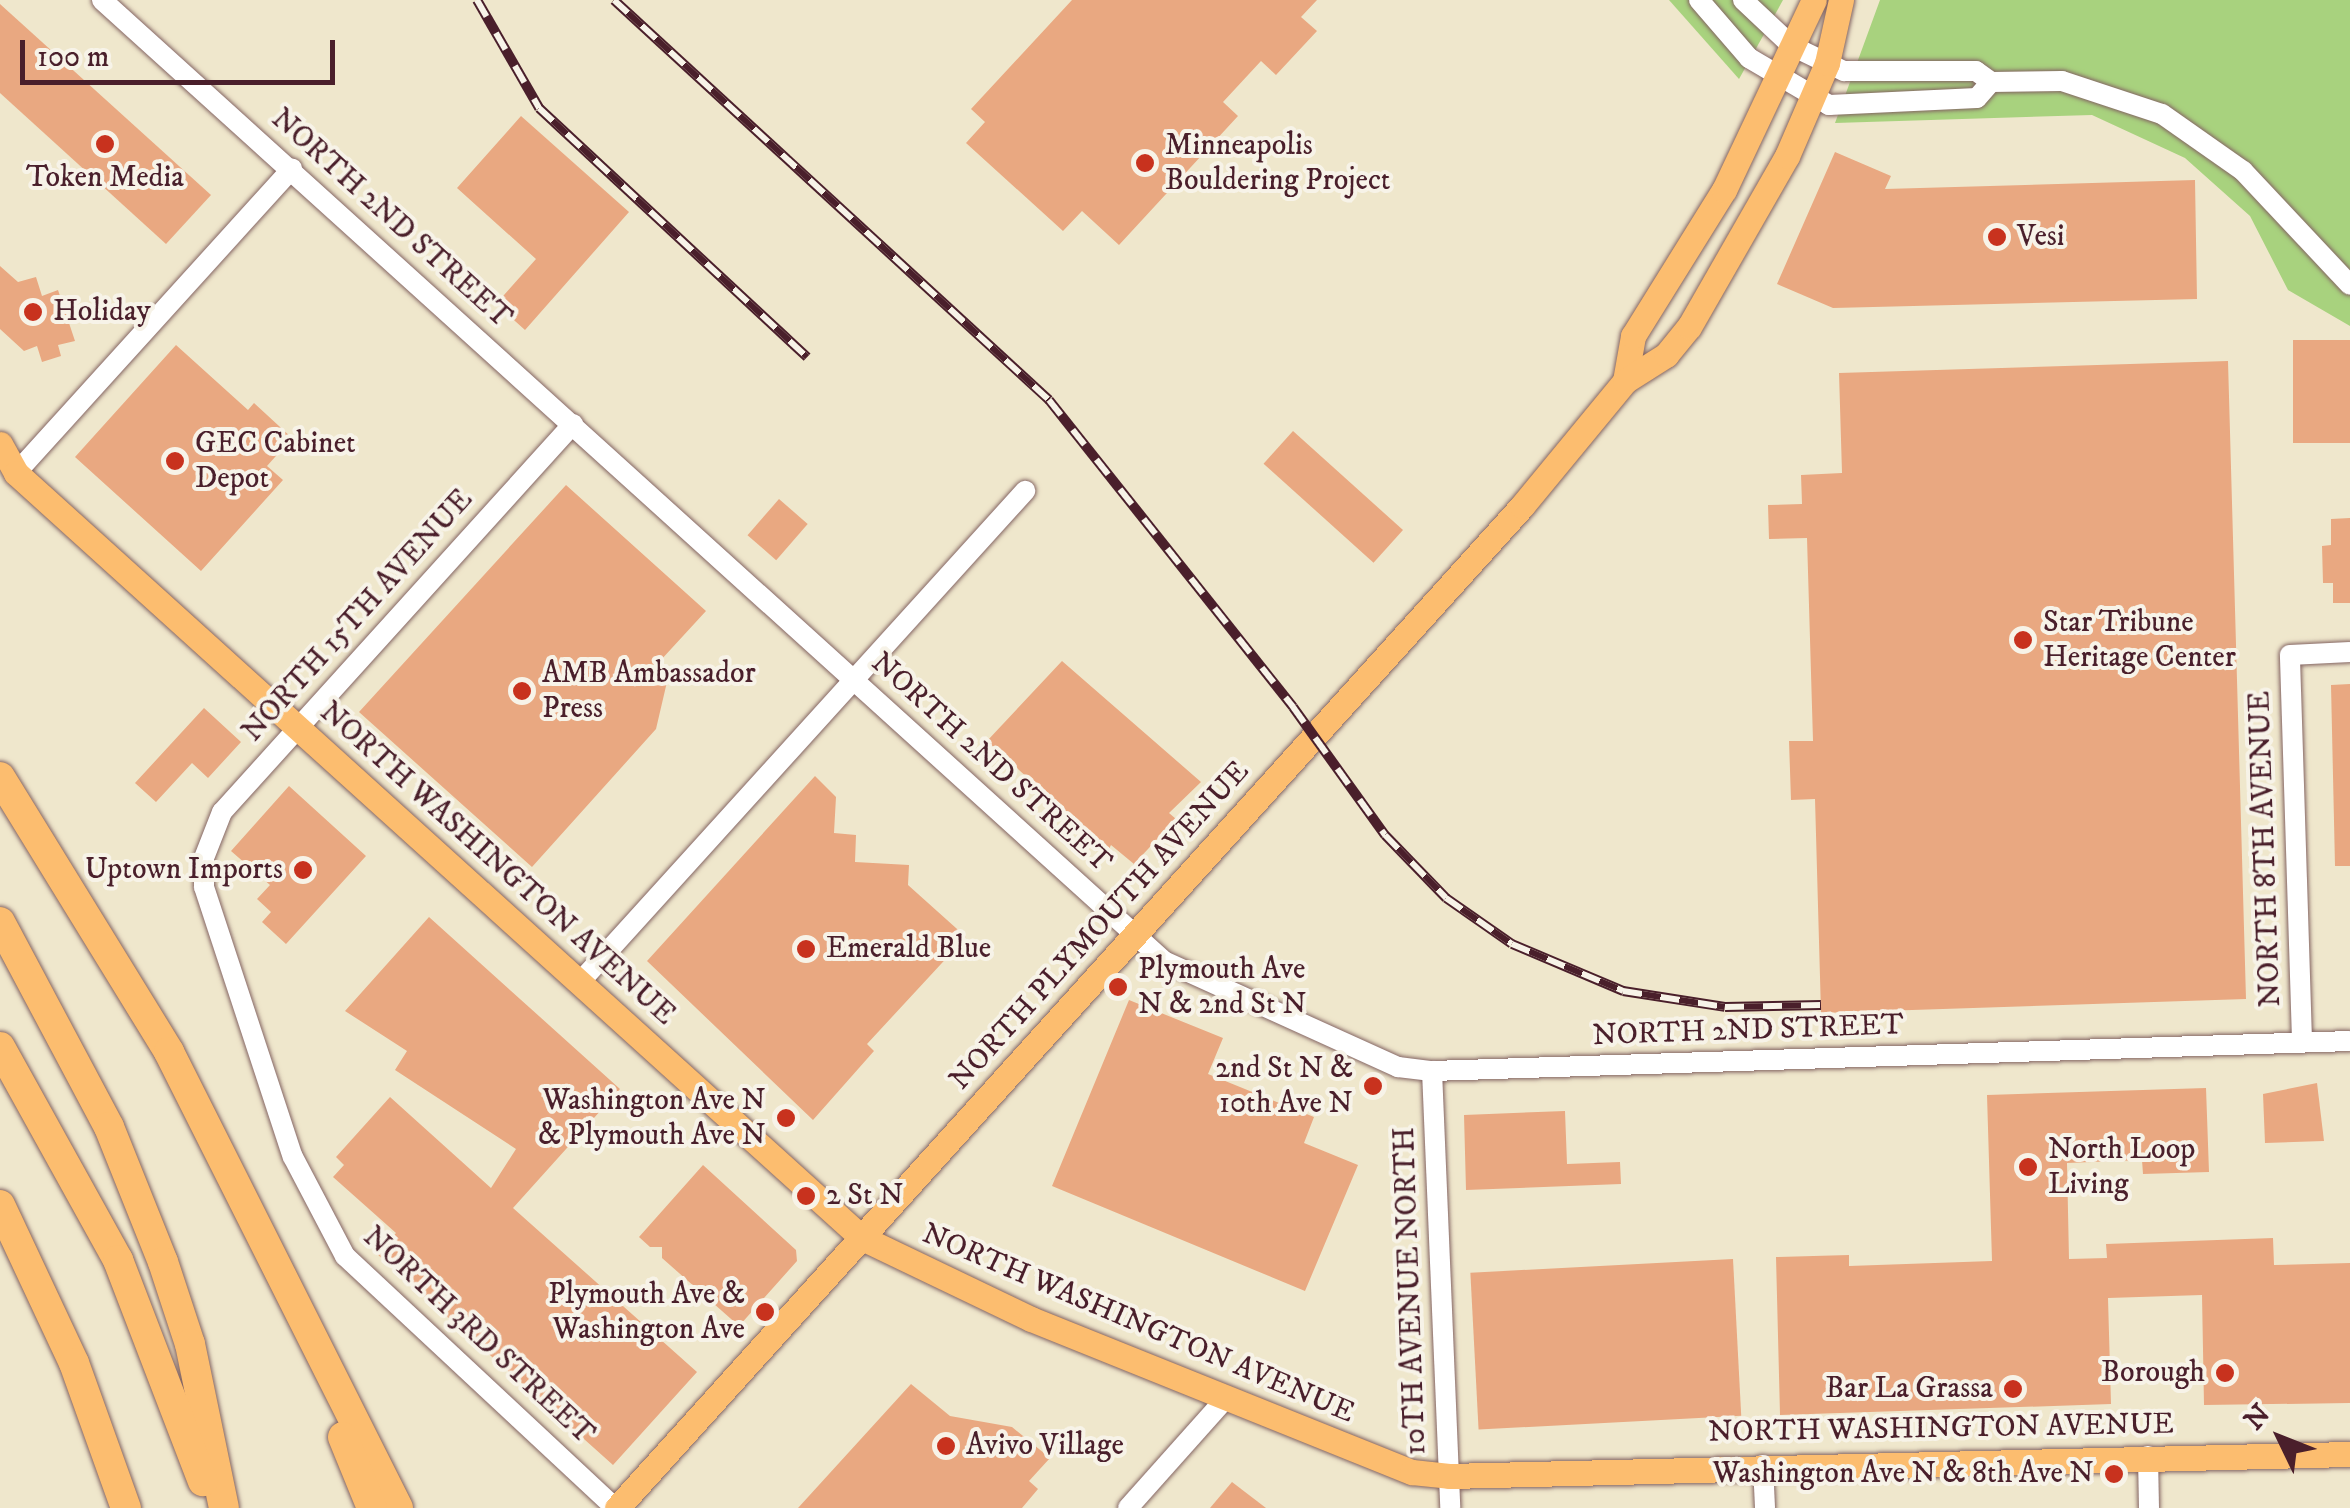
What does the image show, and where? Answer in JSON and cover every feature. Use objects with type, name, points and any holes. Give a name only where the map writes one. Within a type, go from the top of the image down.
[{"type":"highway","points":[[0,778],[169,1052],[398,1508]]},
{"type":"highway","points":[[0,922],[102,1112],[158,1247],[190,1344],[224,1508]]},
{"type":"highway","points":[[0,1047],[124,1274],[176,1400],[210,1508]]},
{"type":"highway","points":[[169,1052],[372,1508]]},
{"type":"highway","points":[[0,1205],[74,1363],[126,1508]]},
{"type":"main road","name":"NORTH PLYMOUTH AVENUE","points":[[1625,381],[1633,336],[1724,190],[1814,0]]},
{"type":"main road","name":"NORTH PLYMOUTH AVENUE","points":[[616,1508],[1522,506],[1625,381],[1666,355],[1712,293],[1763,206],[1827,62],[1841,0]]},
{"type":"main road","name":"NORTH WASHINGTON AVENUE","points":[[0,444],[8,470],[862,1238],[1031,1319],[1412,1472],[1449,1476],[1764,1465],[2350,1454]]},
{"type":"street","name":"NORTH 2ND STREET","points":[[102,0],[1164,961],[1398,1067],[1432,1072],[2350,1041]]},
{"type":"street","points":[[1699,0],[1748,58],[1829,105],[1977,98],[1990,82]]},
{"type":"street","points":[[1742,0],[1792,46],[1844,72],[1976,71],[1990,82],[2062,81],[2132,100],[2191,130],[2244,171],[2350,285]]},
{"type":"street","points":[[8,470],[292,169]]},
{"type":"street","name":"NORTH 15TH AVENUE","points":[[204,858],[222,812],[572,424]]},
{"type":"street","points":[[580,982],[1024,492]]},
{"type":"street","name":"NORTH 8TH AVENUE","points":[[2302,1040],[2290,655],[2350,652]]},
{"type":"street","name":"NORTH 3RD STREET","points":[[204,858],[207,911],[294,1158],[338,1246],[362,1276],[616,1508]]},
{"type":"street","name":"10TH AVENUE NORTH","points":[[1432,1072],[1450,1508]]},
{"type":"street","points":[[1128,1508],[1226,1398]]},
{"type":"street","points":[[2148,1456],[2149,1508]]},
{"type":"street","points":[[1764,1465],[1765,1508]]},
{"type":"green space","points":[[1669,0],[1783,0],[1739,79]]},
{"type":"green space","points":[[1880,0],[2350,0],[2350,326],[2288,290],[2250,216],[2185,158],[2092,115],[1835,123]]},
{"type":"building","points":[[1072,0],[1317,0],[1301,17],[1317,31],[1276,75],[1261,61],[1223,102],[1238,116],[1119,245],[1082,211],[1063,231],[966,143],[985,122],[971,109]]},
{"type":"building","name":"Token Media","points":[[0,4],[211,195],[166,244],[0,93]]},
{"type":"building","points":[[521,116],[629,212],[525,330],[496,304],[536,259],[457,188]]},
{"type":"building","name":"Vesi","points":[[1835,152],[1891,176],[1885,189],[2195,180],[2197,299],[1833,308],[1777,284]]},
{"type":"building","name":"Holiday","points":[[0,266],[18,282],[36,277],[42,296],[58,290],[75,341],[58,345],[61,356],[42,362],[37,346],[24,351],[0,329]]},
{"type":"building","points":[[2293,340],[2350,340],[2350,443],[2293,443]]},
{"type":"building","name":"GEC Cabinet Depot","points":[[176,345],[248,410],[254,403],[292,438],[267,466],[283,480],[201,571],[75,457]]},
{"type":"building","name":"Star Tribune Heritage Center","points":[[2228,361],[2246,999],[1821,1013],[1815,799],[1791,800],[1789,741],[1813,741],[1807,538],[1769,539],[1768,505],[1802,504],[1801,475],[1842,473],[1839,373]]},
{"type":"building","points":[[1293,431],[1403,530],[1374,563],[1264,464]]},
{"type":"building","name":"AMB Ambassador Press","points":[[566,485],[706,611],[660,661],[670,669],[656,729],[532,867],[359,712]]},
{"type":"building","points":[[779,499],[808,524],[776,560],[748,535]]},
{"type":"building","points":[[2350,518],[2350,603],[2333,603],[2333,583],[2323,583],[2322,546],[2331,545],[2331,519]]},
{"type":"building","points":[[1062,661],[1201,782],[1169,813],[1176,819],[1134,864],[1111,845],[1108,851],[987,741]]},
{"type":"building","points":[[2350,684],[2350,866],[2335,866],[2331,685]]},
{"type":"building","points":[[204,708],[241,742],[208,778],[192,763],[156,802],[135,783]]},
{"type":"building","name":"Emerald Blue","points":[[815,776],[836,797],[834,833],[856,835],[855,862],[909,865],[908,885],[966,937],[867,1044],[874,1051],[813,1120],[647,961]]},
{"type":"building","name":"Uptown Imports","points":[[289,786],[366,856],[286,944],[262,922],[271,912],[257,899],[270,885],[231,851]]},
{"type":"building","points":[[429,917],[620,1089],[513,1208],[697,1372],[613,1465],[377,1254],[396,1233],[333,1177],[344,1165],[336,1157],[390,1097],[491,1188],[516,1149],[395,1070],[407,1051],[345,1011]]},
{"type":"building","points":[[1129,1000],[1223,1038],[1208,1074],[1314,1117],[1304,1143],[1358,1165],[1305,1291],[1052,1186]]},
{"type":"building","points":[[2317,1083],[2324,1141],[2265,1143],[2263,1094]]},
{"type":"building","points":[[2206,1088],[2209,1172],[2143,1174],[2142,1160],[2067,1163],[2069,1259],[2107,1258],[2106,1244],[2273,1238],[2274,1265],[2350,1263],[2350,1403],[2204,1405],[2202,1295],[2108,1298],[2111,1404],[1780,1415],[1776,1257],[1849,1255],[1849,1266],[1992,1261],[1987,1095]]},
{"type":"building","points":[[1565,1111],[1567,1164],[1620,1162],[1621,1184],[1466,1190],[1464,1115]]},
{"type":"building","points":[[703,1165],[796,1250],[797,1261],[739,1326],[662,1258],[662,1247],[650,1247],[639,1237]]},
{"type":"building","points":[[1733,1259],[1741,1416],[1479,1430],[1470,1273]]},
{"type":"building","name":"Avivo Village","points":[[911,1384],[950,1416],[1012,1427],[1050,1458],[1029,1481],[1038,1489],[1022,1508],[798,1508]]},
{"type":"building","points":[[1232,1482],[1266,1508],[1210,1508]]},
{"type":"railway","points":[[477,0],[539,108],[807,357]]},
{"type":"railway","points":[[614,0],[1049,400],[1293,707],[1385,835],[1446,898],[1512,944],[1623,991],[1725,1007],[1821,1005]]},
{"type":"place","name":"Token Media","points":[[105,144]]},
{"type":"place","name":"Minneapolis Bouldering Project","points":[[1145,163]]},
{"type":"place","name":"Vesi","points":[[1997,237]]},
{"type":"place","name":"Holiday","points":[[33,312]]},
{"type":"place","name":"GEC Cabinet Depot","points":[[175,461]]},
{"type":"place","name":"Star Tribune Heritage Center","points":[[2023,640]]},
{"type":"place","name":"AMB Ambassador Press","points":[[522,691]]},
{"type":"place","name":"Uptown Imports","points":[[303,870]]},
{"type":"place","name":"Emerald Blue","points":[[806,949]]},
{"type":"place","name":"Plymouth Ave N & 2nd St N","points":[[1118,987]]},
{"type":"place","name":"2nd St N & 10th Ave N","points":[[1373,1086]]},
{"type":"place","name":"Washington Ave N & Plymouth Ave N","points":[[786,1118]]},
{"type":"place","name":"North Loop Living","points":[[2028,1167]]},
{"type":"place","name":"2 St N","points":[[806,1196]]},
{"type":"place","name":"Plymouth Ave & Washington Ave","points":[[765,1312]]},
{"type":"place","name":"Borough","points":[[2225,1373]]},
{"type":"place","name":"Bar La Grassa","points":[[2013,1389]]},
{"type":"place","name":"Avivo Village","points":[[946,1446]]},
{"type":"place","name":"Washington Ave N & 8th Ave N","points":[[2114,1474]]}]
